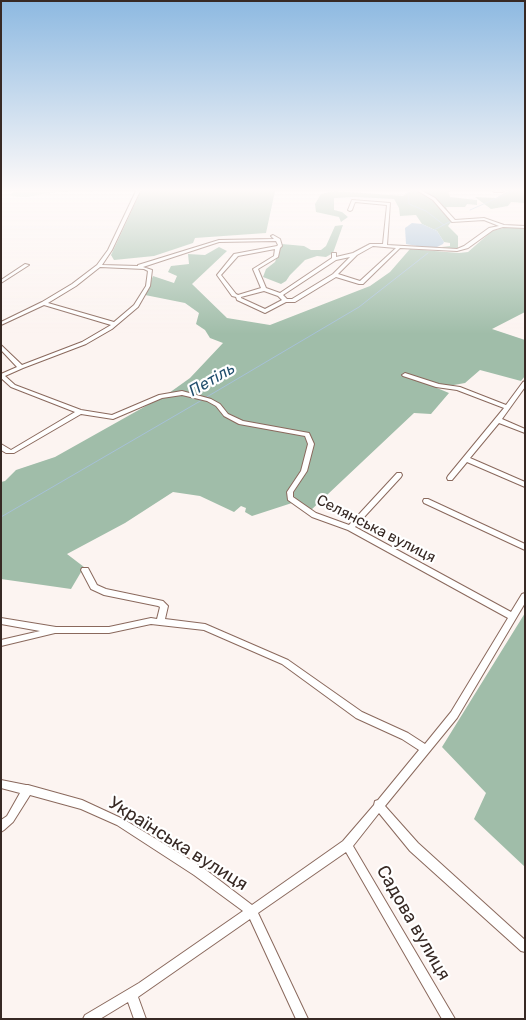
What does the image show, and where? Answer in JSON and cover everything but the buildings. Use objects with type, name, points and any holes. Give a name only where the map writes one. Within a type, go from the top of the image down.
[{"type":"street","points":[[1,324],[44,303],[74,285],[99,266],[115,239]]},
{"type":"street","points":[[384,246],[385,239]]},
{"type":"street","points":[[278,247],[236,255],[219,275],[234,295],[238,296],[238,299],[265,311],[284,300],[293,301],[335,275],[355,254],[369,245],[441,251],[457,250],[466,247],[478,239]]},
{"type":"street","points":[[137,267],[219,241],[278,240],[280,246],[278,247],[276,257],[255,269],[264,289]]},
{"type":"street","points":[[335,275],[361,283],[398,248]]},
{"type":"street","points":[[280,294],[334,257],[355,254]]},
{"type":"street","points":[[1,282],[27,266]]},
{"type":"street","points":[[80,412],[13,386],[1,376],[84,343],[114,324],[136,306],[148,286],[150,270],[137,267],[99,266]]},
{"type":"street","points":[[238,296],[264,289],[280,294],[284,300]]},
{"type":"street","points":[[44,303],[114,324]]},
{"type":"street","points":[[1,347],[21,368]]},
{"type":"street","points":[[405,375],[438,386],[458,388],[507,407]]},
{"type":"street","points":[[450,478],[524,385]]},
{"type":"street","name":"Селянська вулиця","points":[[80,412],[114,418],[161,396],[182,393],[200,396],[209,400],[218,405],[226,415],[242,422],[306,434],[312,444],[304,471],[290,492],[290,498],[314,515],[350,528],[512,616]]},
{"type":"street","points":[[1,446],[12,452],[80,412]]},
{"type":"street","points":[[498,420],[525,431]]},
{"type":"street","points":[[466,459],[525,485]]},
{"type":"street","points":[[350,528],[399,475]]},
{"type":"street","points":[[426,501],[525,547]]},
{"type":"street","points":[[86,570],[94,587],[104,592],[160,603],[164,606],[160,622]]},
{"type":"street","points":[[89,1019],[131,994],[347,845],[378,804],[454,715],[525,596]]},
{"type":"street","points":[[1,621],[56,630],[109,630],[152,621],[205,628],[285,662],[359,715],[405,736],[426,750]]},
{"type":"street","points":[[1,643],[56,630]]},
{"type":"street","name":"Українська вулиця","points":[[1,784],[28,789],[82,805],[120,822],[198,871],[251,910]]},
{"type":"street","points":[[1,827],[10,819],[28,789]]},
{"type":"street","points":[[378,804],[414,847],[525,947]]},
{"type":"street","name":"Садова вулиця","points":[[347,845],[449,1019]]},
{"type":"street","points":[[251,910],[302,1019]]},
{"type":"street","points":[[131,994],[140,1019]]},
{"type":"green space","points":[[119,239],[195,239],[193,243],[154,256],[114,260],[111,255]]},
{"type":"green space","points":[[329,239],[338,239],[333,253],[326,257],[317,256],[305,260],[281,284],[263,277],[266,269],[275,262],[282,244],[304,246],[311,250],[321,250],[326,246]]},
{"type":"green space","points":[[442,239],[458,239],[458,248],[444,250],[442,247],[450,246],[450,243],[444,242]]},
{"type":"green space","points":[[483,239],[525,239],[525,312],[492,329],[525,340],[525,376],[521,381],[480,370],[465,383],[437,388],[449,393],[431,414],[414,413],[310,511],[295,502],[252,516],[245,512],[246,508],[241,506],[234,512],[200,496],[173,492],[125,523],[67,554],[84,567],[71,589],[1,579],[1,482],[5,481],[16,470],[55,457],[169,393],[190,378],[223,343],[210,338],[205,330],[196,324],[199,313],[185,303],[145,295],[153,276],[174,283],[177,276],[168,272],[171,266],[189,264],[188,254],[205,255],[219,247],[227,251],[192,284],[227,318],[270,325],[370,286],[390,272],[410,249],[468,252]]},
{"type":"green space","points":[[525,613],[525,867],[474,819],[486,793],[442,747]]},
{"type":"water","points":[[406,239],[442,239],[444,242],[433,249],[406,244]]},
{"type":"waterway","name":"Петіль","points":[[205,398],[359,307],[428,253]]},
{"type":"waterway","name":"Петіль","points":[[1,517],[202,400]]}]
